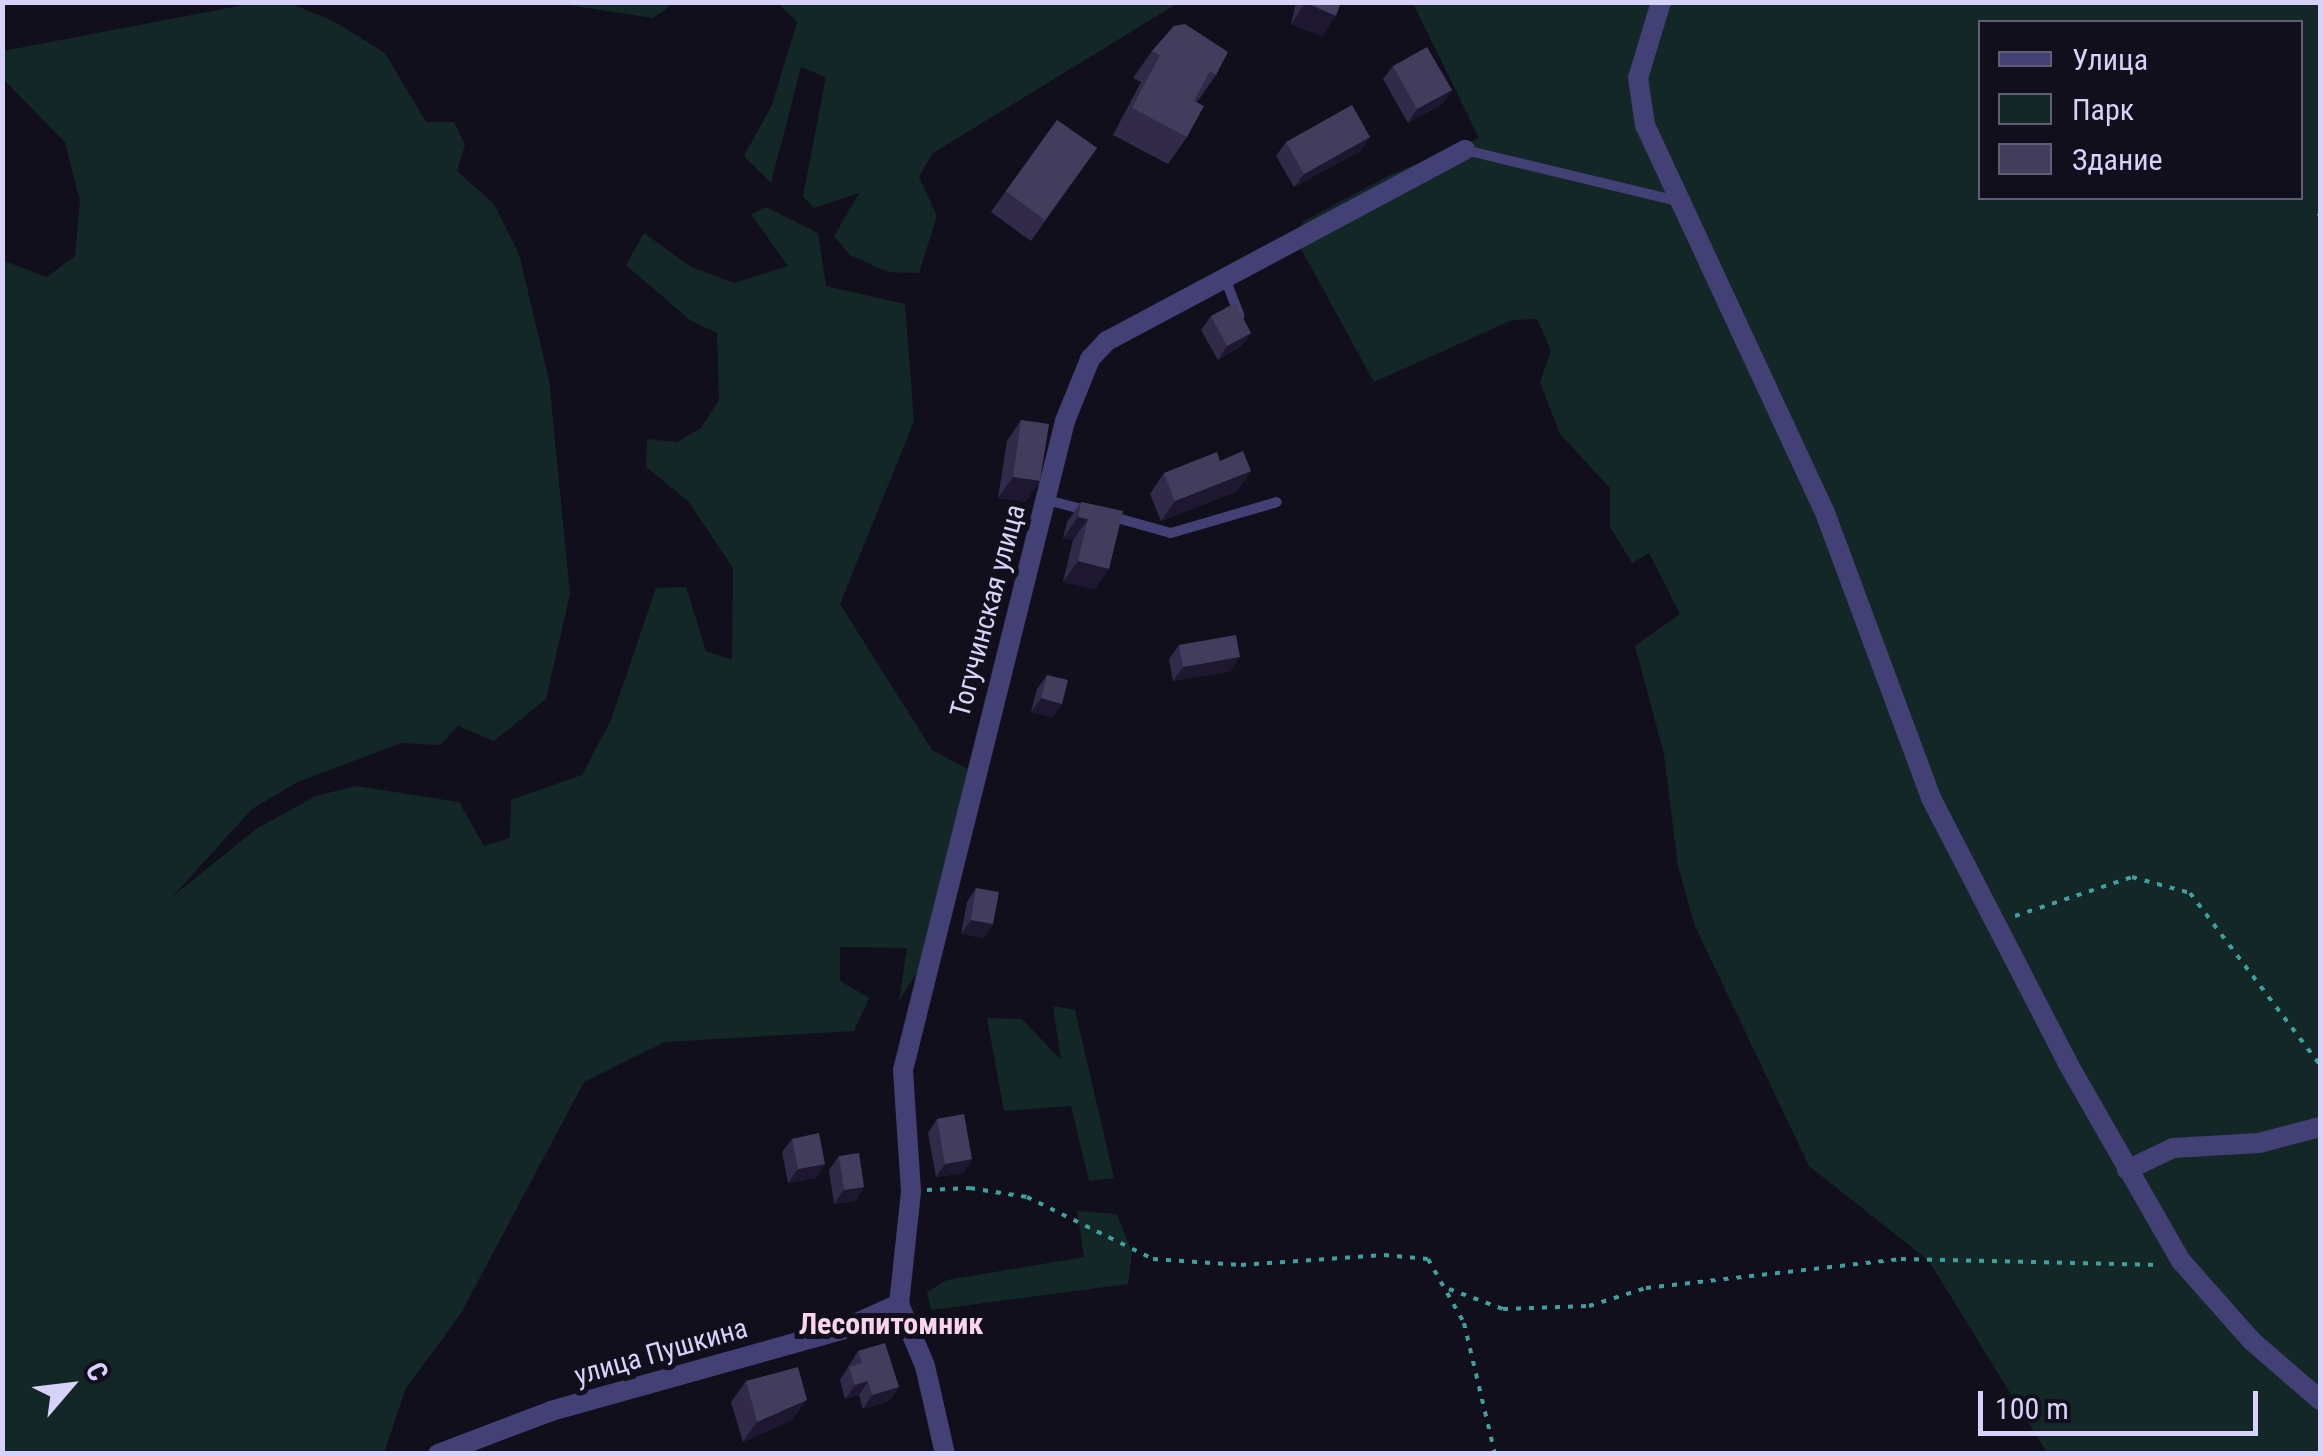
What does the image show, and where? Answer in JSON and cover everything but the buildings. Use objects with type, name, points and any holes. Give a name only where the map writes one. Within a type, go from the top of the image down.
[{"type":"street","points":[[1661,2],[1638,78],[1646,126],[1677,201],[1824,510],[1931,798],[2127,1170],[2180,1261],[2252,1340],[2320,1400]]},
{"type":"street","name":"Тогучинская улица","points":[[900,1304],[911,1191],[906,1052],[1066,421],[1090,360],[1106,341],[1465,150]]},
{"type":"street","points":[[2127,1170],[2173,1148],[2259,1143],[2320,1127]]},
{"type":"street","points":[[900,1304],[925,1366],[945,1454]]},
{"type":"street","name":"улица Пушкина","points":[[438,1454],[469,1436],[841,1330],[900,1304]]},
{"type":"lane","points":[[1465,150],[1677,201]]},
{"type":"lane","points":[[1225,278],[1243,325]]},
{"type":"lane","points":[[1047,500],[1171,533],[1277,502]]},
{"type":"path","points":[[1995,922],[2132,877],[2190,893],[2320,1066]]},
{"type":"path","points":[[911,1191],[970,1188],[1026,1198],[1154,1259],[1242,1265],[1384,1255],[1428,1259],[1449,1288],[1464,1323],[1496,1454]]},
{"type":"path","points":[[1449,1288],[1503,1309],[1572,1307],[1646,1288],[1900,1259],[2144,1268],[2180,1261]]},
{"type":"green space","points":[[555,3],[674,3],[653,18]]},
{"type":"green space","points":[[778,3],[1178,3],[933,153],[919,177],[937,216],[919,273],[888,272],[850,255],[834,236],[859,193],[814,208],[803,196],[826,77],[801,67],[771,183],[744,156],[772,105],[797,22]]},
{"type":"green space","points":[[1413,3],[2320,3],[2320,1453],[2047,1453],[1929,1261],[1809,1166],[1695,926],[1678,866],[1664,754],[1635,646],[1680,614],[1649,553],[1632,563],[1610,527],[1610,488],[1560,434],[1540,382],[1551,351],[1537,319],[1512,320],[1374,382],[1294,236],[1304,221],[1392,174],[1479,138]]},
{"type":"green space","points":[[244,5],[294,5],[333,21],[385,53],[426,122],[454,122],[465,145],[457,171],[494,204],[519,254],[549,380],[570,594],[546,699],[494,741],[458,726],[440,745],[401,743],[298,782],[252,809],[172,897],[256,829],[316,796],[356,786],[459,802],[484,846],[510,838],[511,800],[582,775],[611,720],[656,588],[686,587],[706,651],[732,660],[733,568],[688,501],[646,467],[647,439],[677,442],[701,428],[719,400],[717,333],[690,320],[626,265],[644,233],[691,267],[734,283],[788,266],[751,214],[766,207],[818,233],[826,286],[905,304],[914,421],[840,604],[932,750],[968,769],[922,965],[899,1001],[907,948],[840,947],[840,981],[869,998],[854,1031],[665,1042],[584,1082],[460,1315],[406,1388],[384,1453],[3,1453],[2,260],[47,277],[75,256],[80,201],[65,142],[3,79],[3,51]]},
{"type":"green space","points":[[1053,1006],[1075,1010],[1114,1178],[1089,1181],[1071,1106],[1004,1111],[987,1018],[1022,1019],[1061,1060]]},
{"type":"green space","points":[[1077,1211],[1117,1214],[1132,1253],[1128,1284],[931,1310],[927,1292],[947,1280],[1084,1257]]},
{"type":"district","name":"Лесопитомник","points":[[891,1324]]}]
